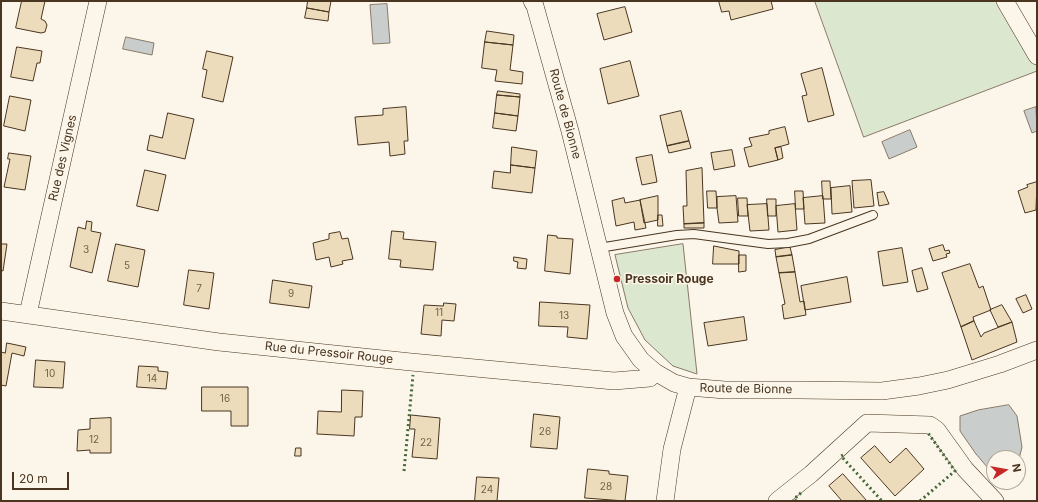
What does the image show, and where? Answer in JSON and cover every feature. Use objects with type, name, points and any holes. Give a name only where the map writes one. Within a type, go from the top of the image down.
[{"type":"street","name":"Rue des Vignes","points":[[28,314],[98,1]]},
{"type":"street","name":"Route de Bionne","points":[[532,1],[535,6],[570,131],[615,313],[624,336],[642,360],[655,372],[674,383],[688,387],[725,390],[882,391],[948,380],[1000,364],[1037,350]]},
{"type":"street","points":[[1005,1],[1037,56]]},
{"type":"street","name":"Rue du Pressoir Rouge","points":[[1,311],[219,342],[614,381],[650,378],[655,372]]},
{"type":"street","points":[[665,501],[672,449],[688,387]]},
{"type":"street","points":[[777,501],[811,474],[867,423],[930,425],[937,430],[965,469],[995,501]]},
{"type":"lane","points":[[599,248],[677,235],[694,234],[768,244],[788,243],[809,239],[874,215]]},
{"type":"green space","points":[[815,1],[1002,1],[1037,62],[1037,71],[864,137]]},
{"type":"green space","points":[[683,244],[697,374],[673,366],[645,340],[628,308],[615,255]]},
{"type":"shaded area","points":[[387,4],[390,43],[373,44],[370,5]]},
{"type":"shaded area","points":[[126,37],[154,43],[152,55],[123,49]]},
{"type":"shaded area","points":[[1036,107],[1037,131],[1032,133],[1024,111]]},
{"type":"shaded area","points":[[910,130],[917,147],[889,159],[882,142]]},
{"type":"shaded area","points":[[1009,405],[1017,416],[1021,450],[986,450],[986,466],[960,431],[960,416],[978,410]]},
{"type":"building","points":[[22,1],[45,1],[41,19],[45,21],[47,25],[45,32],[41,33],[16,28]]},
{"type":"building","points":[[308,1],[331,1],[329,12],[307,8]]},
{"type":"building","points":[[719,1],[771,1],[773,9],[731,20],[729,11],[722,12]]},
{"type":"building","points":[[625,7],[632,32],[604,40],[597,14]]},
{"type":"building","points":[[307,8],[329,12],[328,21],[305,18]]},
{"type":"building","points":[[487,31],[514,35],[513,45],[485,42]]},
{"type":"building","points":[[485,42],[513,45],[510,70],[523,72],[522,84],[495,81],[497,70],[482,68]]},
{"type":"building","points":[[17,47],[42,51],[40,63],[37,63],[33,81],[11,77]]},
{"type":"building","points":[[207,51],[233,57],[223,102],[202,97],[207,70],[203,69]]},
{"type":"building","points":[[630,61],[639,96],[608,104],[600,69]]},
{"type":"building","points":[[822,68],[834,115],[808,122],[802,96],[807,95],[801,74]]},
{"type":"building","points":[[498,91],[520,94],[520,97],[497,95]]},
{"type":"building","points":[[497,95],[520,97],[518,116],[495,113]]},
{"type":"building","points":[[10,96],[31,100],[25,131],[4,126]]},
{"type":"building","points":[[406,107],[408,141],[404,141],[405,154],[390,156],[389,142],[358,145],[355,117],[383,115],[383,109]]},
{"type":"building","points":[[681,111],[689,141],[667,146],[660,116]]},
{"type":"building","points":[[168,113],[194,119],[185,159],[147,150],[150,135],[162,138]]},
{"type":"building","points":[[495,113],[518,116],[516,131],[493,128]]},
{"type":"building","points":[[785,127],[789,144],[775,148],[778,160],[749,167],[744,148],[752,146],[749,138],[769,134],[769,131]]},
{"type":"building","points":[[689,141],[691,148],[669,153],[667,146]]},
{"type":"building","points":[[512,147],[537,151],[535,168],[511,165]]},
{"type":"building","points":[[781,147],[783,158],[778,160],[775,148]]},
{"type":"building","points":[[732,150],[735,166],[714,170],[711,153]]},
{"type":"building","points":[[9,153],[31,156],[25,190],[4,187],[10,159],[8,159]]},
{"type":"building","points":[[652,155],[657,182],[642,185],[636,158]]},
{"type":"building","points":[[511,165],[535,168],[532,193],[492,188],[494,171],[510,173]]},
{"type":"building","points":[[702,168],[704,223],[684,224],[683,206],[687,206],[686,171]]},
{"type":"building","points":[[145,170],[166,175],[158,211],[137,206]]},
{"type":"building","points":[[871,180],[874,206],[854,208],[852,181]]},
{"type":"building","points":[[822,181],[830,181],[831,199],[823,199]]},
{"type":"building","points":[[1037,182],[1036,210],[1025,213],[1018,191],[1028,187],[1027,185]]},
{"type":"building","points":[[850,186],[852,212],[832,214],[831,188]]},
{"type":"building","points":[[707,191],[716,191],[717,208],[708,208]]},
{"type":"building","points":[[795,191],[803,191],[804,209],[796,209]]},
{"type":"building","points":[[884,192],[889,204],[879,206],[877,193]]},
{"type":"building","points":[[658,196],[658,220],[644,223],[640,200]]},
{"type":"building","points":[[736,196],[738,222],[719,223],[717,197]]},
{"type":"building","points":[[823,196],[825,223],[805,224],[803,198]]},
{"type":"building","points":[[624,198],[625,203],[640,200],[646,228],[635,230],[634,222],[616,226],[612,201]]},
{"type":"building","points":[[738,198],[747,198],[748,216],[739,216]]},
{"type":"building","points":[[767,199],[776,199],[776,216],[768,216]]},
{"type":"building","points":[[767,204],[769,230],[750,231],[747,205]]},
{"type":"building","points":[[795,204],[797,230],[778,232],[776,206]]},
{"type":"building","points":[[658,215],[662,215],[663,226],[658,226]]},
{"type":"building","points":[[87,221],[92,222],[91,231],[101,233],[92,273],[70,267],[78,227],[85,229]]},
{"type":"building","points":[[704,223],[704,228],[684,228],[684,224]]},
{"type":"building","points":[[392,231],[404,232],[403,239],[436,242],[433,270],[400,267],[401,260],[389,259]]},
{"type":"building","points":[[340,232],[342,239],[348,238],[353,259],[342,261],[343,264],[331,267],[329,257],[316,260],[313,243],[329,239],[329,234]]},
{"type":"building","points":[[548,235],[557,236],[557,238],[573,239],[570,274],[545,271]]},
{"type":"building","points":[[1,244],[7,244],[3,271],[1,270]]},
{"type":"building","points":[[116,244],[145,250],[138,287],[108,281]]},
{"type":"building","points":[[943,245],[945,251],[949,250],[950,253],[946,254],[947,257],[933,261],[929,249]]},
{"type":"building","points":[[714,246],[739,251],[739,264],[713,264]]},
{"type":"building","points":[[790,247],[792,255],[776,257],[775,250]]},
{"type":"building","points":[[902,248],[908,282],[883,286],[878,252]]},
{"type":"building","points":[[739,255],[746,255],[746,271],[739,272]]},
{"type":"building","points":[[792,255],[795,272],[779,273],[776,257]]},
{"type":"building","points":[[514,257],[527,259],[526,269],[517,268],[518,262],[514,261]]},
{"type":"building","points":[[970,264],[979,288],[983,286],[991,310],[973,317],[974,321],[961,327],[942,273]]},
{"type":"building","points":[[922,268],[928,289],[917,292],[912,271]]},
{"type":"building","points":[[189,270],[214,273],[209,309],[184,305]]},
{"type":"building","points":[[795,272],[800,302],[804,301],[806,315],[784,319],[782,305],[785,304],[779,273]]},
{"type":"building","points":[[847,277],[851,302],[805,310],[801,286]]},
{"type":"building","points":[[273,280],[312,286],[309,308],[270,303]]},
{"type":"building","points":[[1026,295],[1032,309],[1023,313],[1016,299]]},
{"type":"building","points":[[540,302],[590,305],[587,339],[567,337],[568,327],[539,326]]},
{"type":"building","points":[[444,303],[456,304],[454,321],[442,320],[441,336],[421,334],[424,305],[443,306]]},
{"type":"building","points":[[1002,305],[1012,322],[998,327],[990,310]]},
{"type":"building","points":[[744,317],[747,340],[708,346],[704,323]]},
{"type":"building","points":[[974,321],[981,337],[984,333],[1012,322],[1017,342],[972,360],[961,327]]},
{"type":"building","points":[[7,343],[26,347],[24,356],[12,353],[6,386],[1,385],[1,352],[5,353]]},
{"type":"building","points":[[36,360],[65,362],[63,388],[34,387]]},
{"type":"building","points":[[139,366],[158,367],[158,371],[168,372],[166,389],[137,387]]},
{"type":"building","points":[[202,387],[248,387],[248,426],[231,426],[231,411],[202,411]]},
{"type":"building","points":[[342,390],[363,391],[362,417],[355,417],[354,436],[317,434],[318,411],[341,412]]},
{"type":"building","points":[[534,414],[560,417],[557,449],[531,447]]},
{"type":"building","points":[[411,415],[440,418],[437,459],[412,457],[415,429],[410,429]]},
{"type":"building","points":[[111,418],[111,453],[90,453],[90,450],[77,451],[78,430],[90,429],[90,419]]},
{"type":"building","points":[[875,446],[890,463],[906,448],[924,469],[895,496],[861,458]]},
{"type":"building","points":[[296,448],[301,448],[301,456],[295,456]]},
{"type":"building","points":[[588,469],[609,471],[609,474],[628,476],[625,501],[585,498]]},
{"type":"building","points":[[843,474],[867,501],[842,501],[829,486]]},
{"type":"building","points":[[477,477],[499,478],[497,501],[475,501]]},
{"type":"hedge","points":[[404,471],[413,375]]},
{"type":"hedge","points":[[920,501],[955,471],[928,433]]},
{"type":"hedge","points":[[843,455],[841,456],[882,501]]},
{"type":"hedge","points":[[796,501],[794,499],[802,492]]},
{"type":"place","name":"Pressoir Rouge","points":[[617,279]]}]
